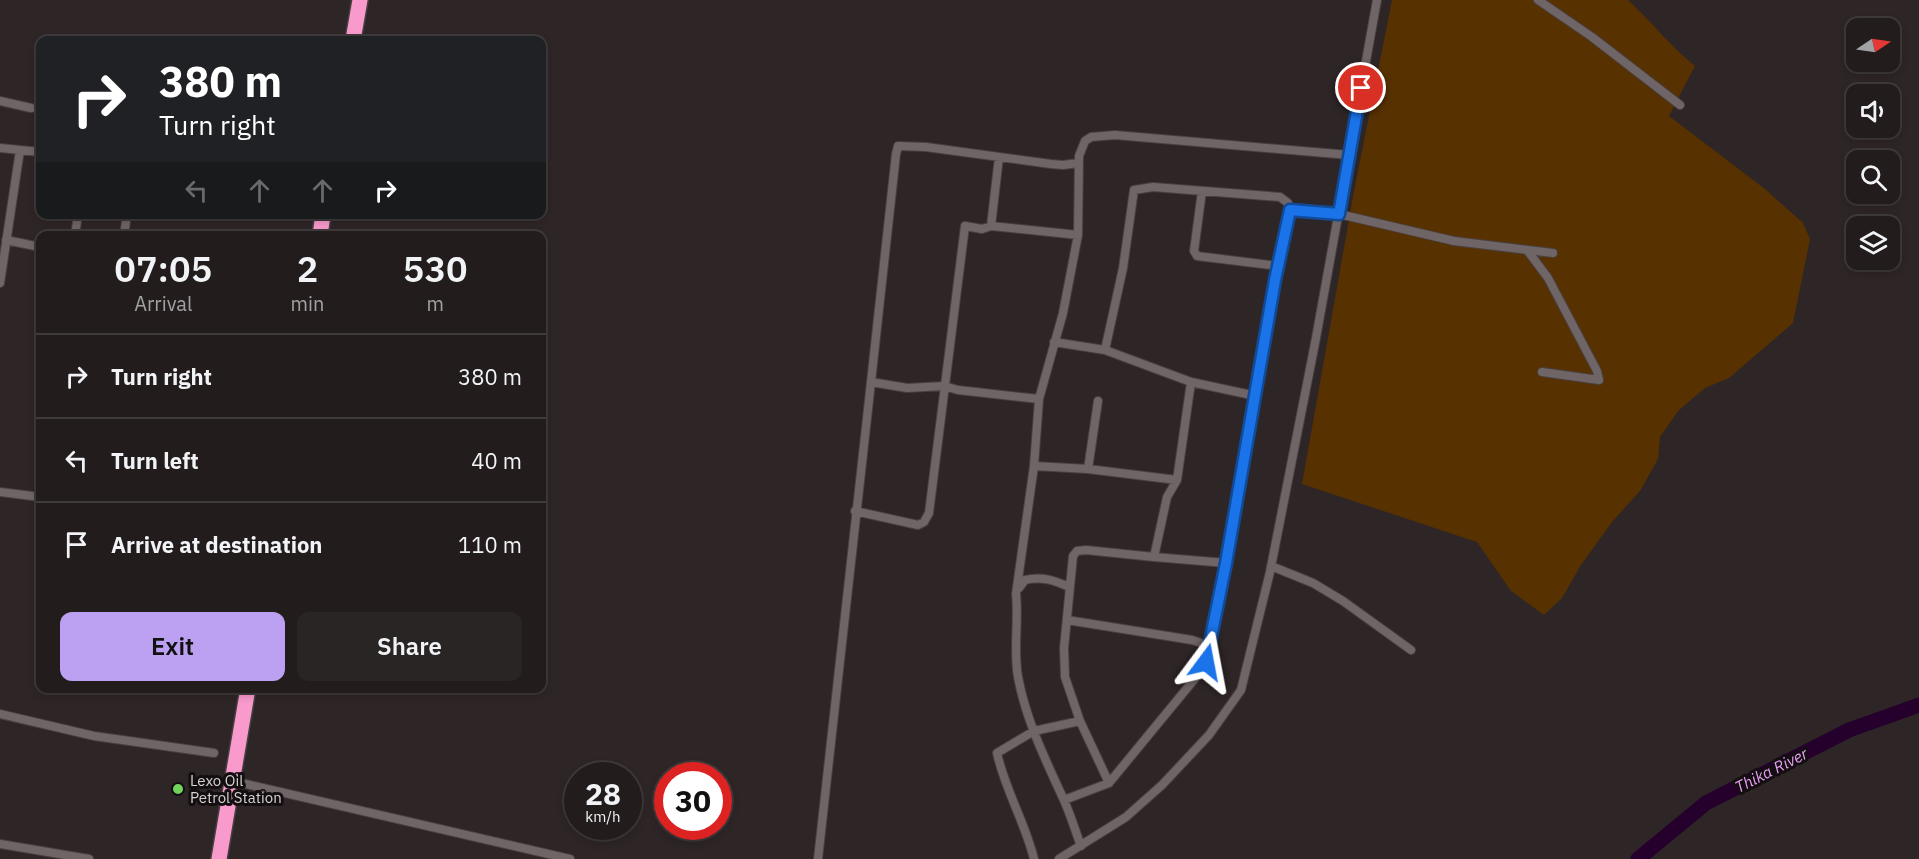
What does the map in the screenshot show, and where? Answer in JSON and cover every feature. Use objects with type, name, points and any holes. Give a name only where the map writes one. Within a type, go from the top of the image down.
[{"type":"highway","points":[[354,36],[359,0]]},
{"type":"highway","points":[[219,859],[247,693]]},
{"type":"street","points":[[1059,859],[1126,817],[1162,785],[1185,762],[1228,711],[1241,690],[1271,566],[1339,214],[1377,0]]},
{"type":"street","points":[[1538,0],[1592,37],[1680,105]]},
{"type":"street","points":[[0,101],[31,108]]},
{"type":"street","points":[[1081,846],[1023,699],[1017,670],[1016,594],[1034,466],[1040,399],[1063,313],[1078,235],[1078,162],[1085,141],[1099,135],[1115,135],[1349,155]]},
{"type":"street","points":[[818,859],[893,170],[898,146],[926,147],[1063,165],[1078,162]]},
{"type":"street","points":[[0,148],[36,152]]},
{"type":"street","points":[[0,283],[20,150]]},
{"type":"street","points":[[991,226],[999,157]]},
{"type":"street","points":[[1064,800],[1109,783],[1202,670],[1209,648],[1226,563],[1278,266],[1290,210],[1288,203],[1280,197],[1153,188],[1134,190],[1123,268],[1104,350]]},
{"type":"street","points":[[1202,191],[1194,250],[1197,256],[1278,266]]},
{"type":"street","points":[[1290,210],[1339,214],[1454,241],[1552,254]]},
{"type":"street","points":[[855,511],[918,525],[924,522],[929,513],[965,226],[982,229],[991,226],[1078,235]]},
{"type":"street","points":[[6,240],[36,246]]},
{"type":"street","points":[[1527,250],[1548,278],[1597,371],[1599,380],[1542,372]]},
{"type":"street","points":[[1054,342],[1104,350],[1191,382],[1256,396]]},
{"type":"street","points":[[871,382],[907,388],[944,386],[958,390],[1040,399]]},
{"type":"street","points":[[1154,557],[1167,497],[1177,480],[1191,382]]},
{"type":"street","points":[[1088,469],[1098,401]]},
{"type":"street","points":[[1034,466],[1088,469],[1177,480]]},
{"type":"street","points":[[0,492],[36,496]]},
{"type":"street","points":[[1109,783],[1080,721],[1065,678],[1064,648],[1073,556],[1077,551],[1086,549],[1226,563]]},
{"type":"street","points":[[1271,566],[1312,583],[1343,601],[1411,650]]},
{"type":"street","points":[[1016,594],[1023,582],[1033,578],[1050,580],[1069,587]]},
{"type":"street","points":[[1068,620],[1192,640],[1207,645],[1209,648]]},
{"type":"street","points":[[0,714],[94,736],[214,753]]},
{"type":"street","points":[[1034,859],[1025,831],[1003,780],[997,753],[1034,731],[1080,721]]},
{"type":"street","points":[[233,781],[570,859]]},
{"type":"street","points":[[0,844],[89,859]]},
{"type":"shaded area","points":[[1392,0],[1628,0],[1695,66],[1669,116],[1765,189],[1803,223],[1810,239],[1793,323],[1729,378],[1705,388],[1678,411],[1660,437],[1658,459],[1640,491],[1612,522],[1581,565],[1562,598],[1544,615],[1511,591],[1477,542],[1302,484],[1355,186]]},
{"type":"waterway","name":"Thika River","points":[[1638,859],[1706,803],[1849,730],[1919,705]]},
{"type":"place","name":"Lexo Oil Petrol Station","points":[[178,789]]},
{"type":"route","points":[[1206,662],[1226,563],[1282,242],[1290,210],[1339,214],[1361,88]]}]
